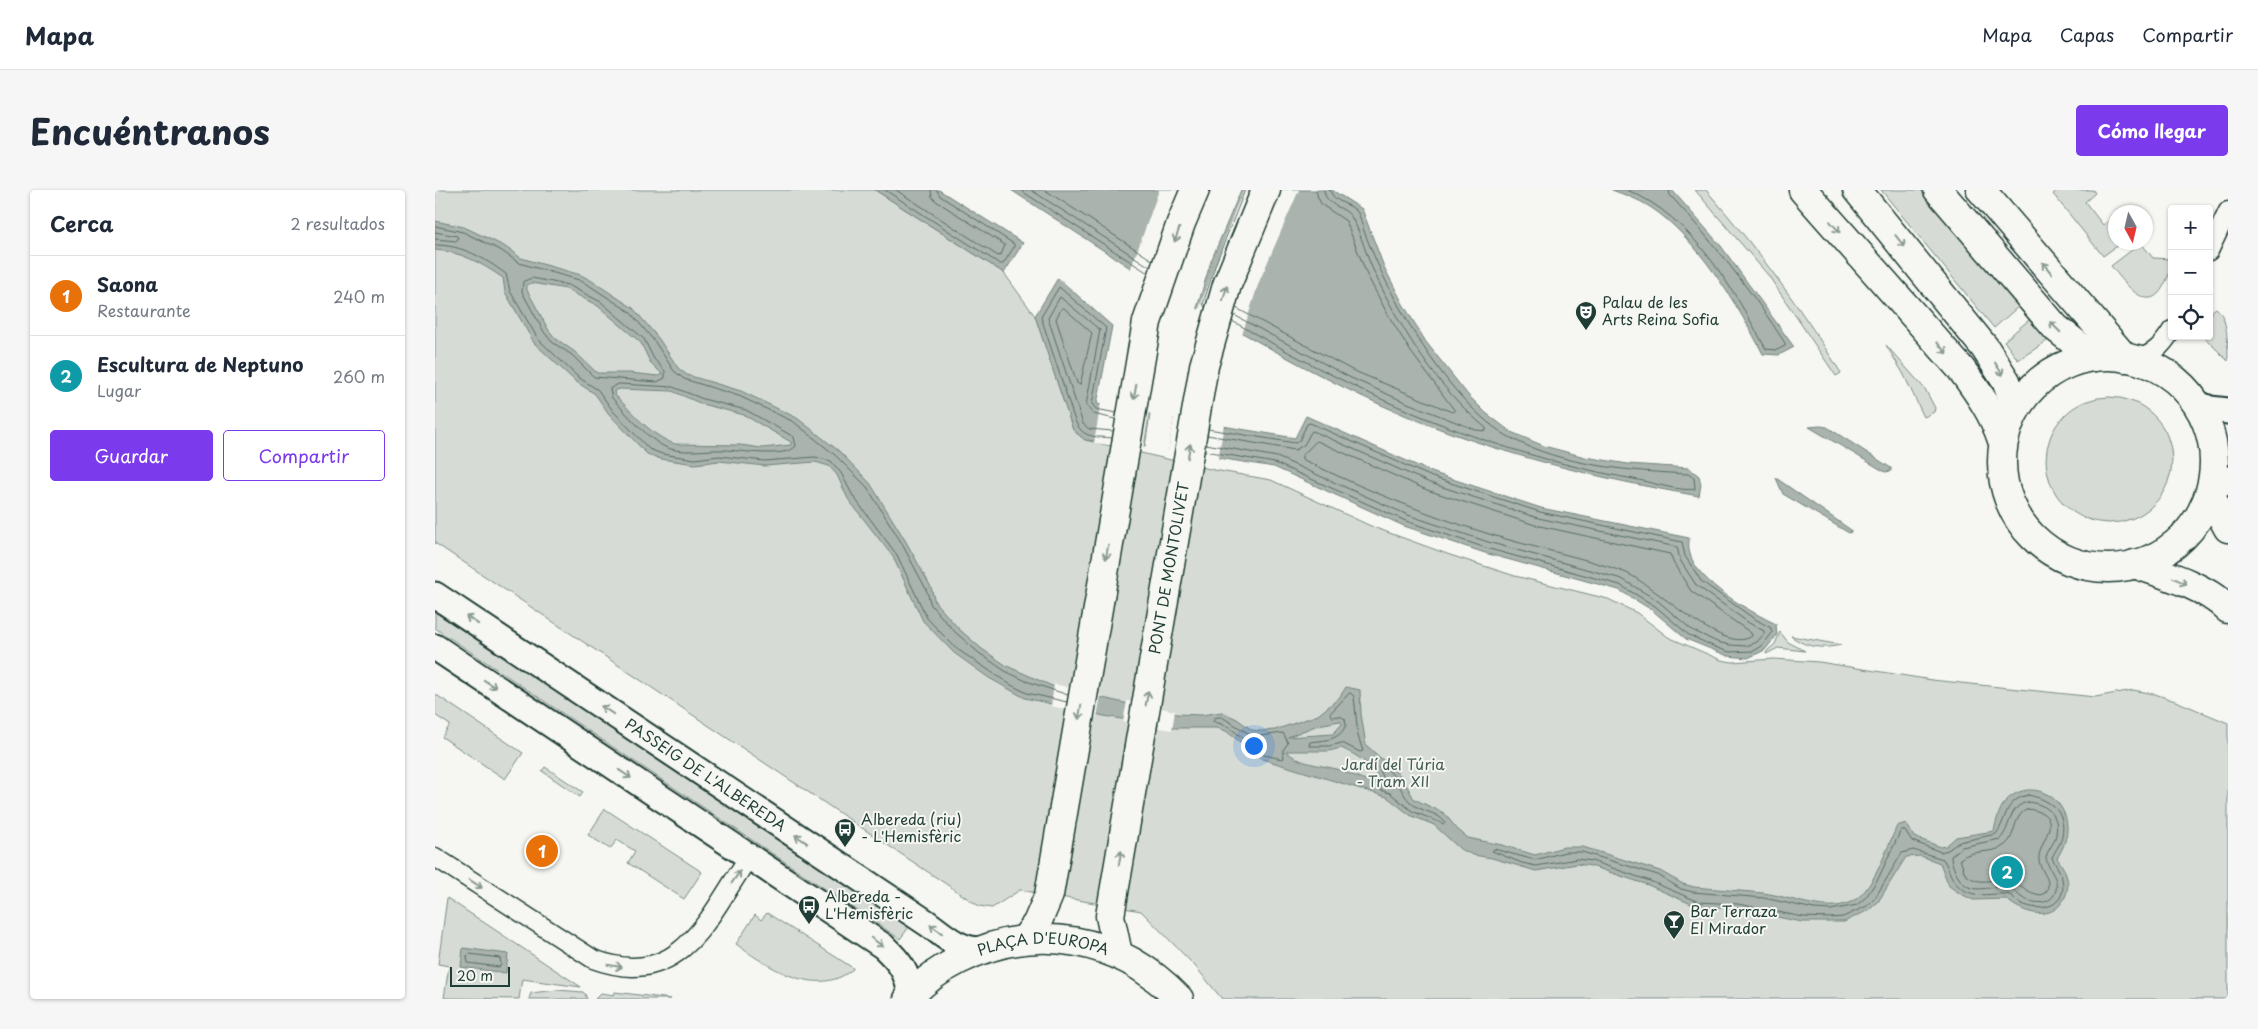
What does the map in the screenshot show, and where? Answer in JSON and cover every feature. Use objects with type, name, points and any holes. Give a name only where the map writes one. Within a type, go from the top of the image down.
[{"type":"main road","points":[[1026,938],[1037,923],[1049,895],[1147,322],[1181,223],[1195,190]]},
{"type":"main road","name":"PONT DE MONTOLIVET","points":[[1117,954],[1110,916],[1204,366],[1227,285],[1266,190]]},
{"type":"main road","points":[[1803,190],[1961,370],[1981,396],[1995,419],[2002,440],[2001,468],[2004,489],[2011,508],[2022,526],[2036,541],[2052,553],[2071,562],[2091,566],[2113,568],[2134,564],[2168,549],[2183,536],[2217,489]]},
{"type":"main road","points":[[1857,190],[1985,348],[2007,381],[2016,407]]},
{"type":"main road","points":[[1939,190],[2056,328],[2093,357]]},
{"type":"main road","points":[[1981,190],[2130,360]]},
{"type":"main road","points":[[2002,440],[2016,407],[2030,389],[2045,376],[2061,366],[2093,357],[2130,360],[2160,370],[2188,392],[2198,404],[2207,422],[2215,460],[2217,489],[2228,528]]},
{"type":"main road","points":[[2198,404],[2209,409],[2228,411]]},
{"type":"main road","points":[[2134,564],[2185,583],[2221,602],[2228,609]]},
{"type":"main road","name":"PASSEIG DE L'ALBEREDA","points":[[435,595],[918,917],[952,943],[965,948],[979,950]]},
{"type":"main road","points":[[435,648],[883,946],[896,958],[908,976],[910,997]]},
{"type":"main road","name":"PLAÇA D'EUROPA","points":[[910,997],[943,968],[979,950],[1026,938],[1071,940],[1117,954],[1149,972],[1179,999]]},
{"type":"street","points":[[2209,250],[2228,211]]},
{"type":"street","points":[[2130,360],[2150,355],[2163,346],[2168,337]]},
{"type":"street","points":[[435,857],[593,959],[610,966],[628,968],[651,965],[671,957],[689,945],[701,932],[749,857]]},
{"type":"green space","name":"Jardí del Túria - Tram XII","points":[[435,190],[875,190],[1004,273],[1035,316],[1073,430],[1085,440],[1214,470],[1271,480],[1373,527],[1450,555],[1515,576],[1608,599],[1637,613],[1668,637],[1721,660],[1732,662],[1774,659],[1819,662],[1932,680],[2095,697],[2133,690],[2155,694],[2228,723],[2228,999],[1222,999],[1195,966],[1141,911],[1020,890],[992,908],[979,906],[435,543]]},
{"type":"green space","points":[[1695,190],[1706,190],[1743,234],[1794,302],[1841,373],[1836,376],[1768,275]]},
{"type":"green space","points":[[1881,190],[1921,190],[2019,306],[1994,328]]},
{"type":"green space","points":[[2058,190],[2093,190],[2095,193],[2085,202],[2103,225],[2108,221],[2108,250],[2111,250],[2103,256],[2053,194]]},
{"type":"green space","points":[[2132,250],[2147,250],[2153,258],[2168,259],[2168,276],[2158,294],[2151,298],[2143,297],[2129,287],[2111,266]]},
{"type":"green space","points":[[2216,308],[2220,312],[2225,324],[2228,361],[2207,340],[2213,340],[2213,310]]},
{"type":"green space","points":[[2030,319],[2047,341],[2018,360],[2004,341]]},
{"type":"green space","points":[[1886,345],[1925,389],[1935,408],[1934,412],[1924,417],[1903,373]]},
{"type":"green space","points":[[2109,397],[2133,402],[2144,407],[2154,415],[2162,425],[2167,436],[2172,460],[2167,484],[2162,495],[2154,505],[2144,513],[2133,518],[2109,523],[2085,518],[2074,513],[2064,505],[2056,495],[2051,484],[2046,460],[2051,436],[2056,425],[2064,415],[2074,407],[2085,402]]},
{"type":"green space","points":[[435,612],[909,927],[900,939],[435,628]]},
{"type":"green space","points":[[1780,632],[1788,642],[1805,651],[1778,648],[1766,654],[1775,644]]},
{"type":"green space","points":[[1791,636],[1841,645],[1828,647],[1809,645]]},
{"type":"green space","points":[[435,694],[523,753],[505,779],[442,737],[450,725],[435,715]]},
{"type":"green space","points":[[545,767],[583,792],[580,797],[542,771]]},
{"type":"green space","points":[[605,809],[702,872],[684,899],[628,863],[635,851],[617,840],[610,849],[588,835]]},
{"type":"green space","points":[[447,898],[581,987],[522,979],[519,999],[444,998],[449,966],[438,964]]},
{"type":"green space","points":[[767,913],[853,969],[839,978],[809,981],[793,977],[778,970],[736,944],[755,915],[761,920]]},
{"type":"green space","points":[[557,990],[583,992],[587,999],[529,999],[531,993]]},
{"type":"green space","points":[[615,992],[671,999],[595,999],[601,993],[614,995]]},
{"type":"water","points":[[875,190],[939,190],[1023,243],[1004,273]]},
{"type":"water","points":[[1011,190],[1203,190],[1167,292]]},
{"type":"water","points":[[1241,190],[1332,190],[1362,209],[1384,267],[1403,304],[1426,342],[1468,395],[1486,413],[1511,432],[1544,446],[1585,457],[1628,464],[1689,468],[1699,476],[1701,484],[1699,496],[1653,488],[1562,467],[1472,441],[1429,425],[1343,387],[1197,308],[1211,261]]},
{"type":"water","points":[[1612,190],[1672,190],[1721,246],[1794,347],[1779,355],[1763,354],[1729,294],[1700,254],[1684,236],[1650,207],[1636,199]]},
{"type":"water","points":[[435,221],[464,227],[504,246],[521,258],[581,275],[633,308],[659,339],[678,368],[687,375],[741,391],[797,418],[839,451],[870,483],[931,587],[935,602],[959,629],[982,649],[1007,666],[1052,686],[1177,714],[1201,715],[1222,712],[1237,719],[1252,730],[1260,731],[1275,730],[1318,715],[1339,698],[1346,687],[1360,690],[1361,714],[1366,745],[1402,777],[1414,799],[1444,813],[1457,829],[1468,838],[1502,845],[1535,855],[1564,847],[1583,847],[1660,871],[1683,884],[1694,887],[1763,893],[1823,906],[1846,904],[1863,893],[1875,876],[1897,826],[1906,823],[1914,837],[1941,847],[1946,846],[1956,837],[1994,831],[2003,805],[2017,793],[2030,790],[2043,792],[2054,799],[2063,810],[2067,824],[2065,840],[2057,858],[2068,880],[2065,897],[2060,905],[2046,913],[2029,912],[2006,899],[1973,900],[1949,886],[1940,863],[1921,856],[1906,857],[1878,902],[1869,910],[1844,922],[1802,922],[1738,909],[1698,907],[1648,885],[1591,866],[1577,864],[1536,871],[1492,858],[1473,855],[1460,849],[1434,825],[1410,815],[1387,797],[1262,759],[1226,731],[1217,728],[1175,728],[1104,716],[1025,698],[989,678],[954,653],[923,621],[893,557],[848,499],[837,475],[829,466],[815,462],[765,466],[719,461],[695,464],[661,459],[647,454],[609,414],[595,394],[575,381],[534,343],[505,292],[503,278],[471,259],[454,253],[435,250]],"holes":[[[532,283],[566,289],[598,306],[641,343],[650,362],[662,374],[658,376],[630,373],[597,373],[575,352],[555,338],[548,329],[527,290],[527,285]],[[620,389],[672,391],[702,404],[744,415],[791,442],[791,445],[762,448],[740,445],[675,444],[658,435],[635,416],[615,395],[614,391]],[[1340,721],[1342,724],[1333,734],[1288,737],[1318,725]],[[1341,748],[1353,754],[1368,764],[1379,779],[1377,782],[1362,779],[1336,769],[1304,762],[1286,751],[1329,751]]]},
{"type":"water","points":[[1058,278],[1112,326],[1097,404],[1150,414],[1145,446],[1085,440],[1073,430],[1035,316]]},
{"type":"water","points":[[1306,416],[1434,473],[1541,508],[1689,538],[1690,554],[1695,565],[1703,575],[1714,586],[1740,604],[1776,624],[1777,635],[1765,650],[1748,658],[1728,656],[1686,639],[1652,610],[1619,590],[1485,553],[1404,526],[1274,467],[1169,450],[1174,418],[1295,438]]},
{"type":"water","points":[[1809,427],[1827,427],[1891,468],[1891,471],[1885,472]]},
{"type":"water","points":[[1776,478],[1851,530],[1851,532],[1849,533],[1783,494]]},
{"type":"water","points":[[463,948],[508,954],[506,973],[461,967]]},
{"type":"pier","points":[[1159,190],[1205,190],[1166,294],[1130,271]]},
{"type":"pier","points":[[1244,190],[1299,190],[1259,282],[1242,335],[1198,312]]},
{"type":"pier","points":[[1101,402],[1149,411],[1143,449],[1094,443]]},
{"type":"pier","points":[[1174,415],[1224,424],[1218,460],[1168,452]]},
{"type":"pier","points":[[1054,684],[1101,695],[1097,717],[1051,706]]},
{"type":"pier","points":[[1127,701],[1175,711],[1172,730],[1123,722]]},
{"type":"place","name":"Palau de les Arts Reina Sofia","points":[[1586,331]]},
{"type":"place","name":"Albereda (riu) - L'Hemisfèric","points":[[845,848]]},
{"type":"place","name":"Saona","points":[[542,851]]},
{"type":"place","name":"Escultura de Neptuno","points":[[2007,872]]},
{"type":"place","name":"Albereda - L'Hemisfèric","points":[[809,925]]},
{"type":"place","name":"Bar Terraza El Mirador","points":[[1674,940]]}]
